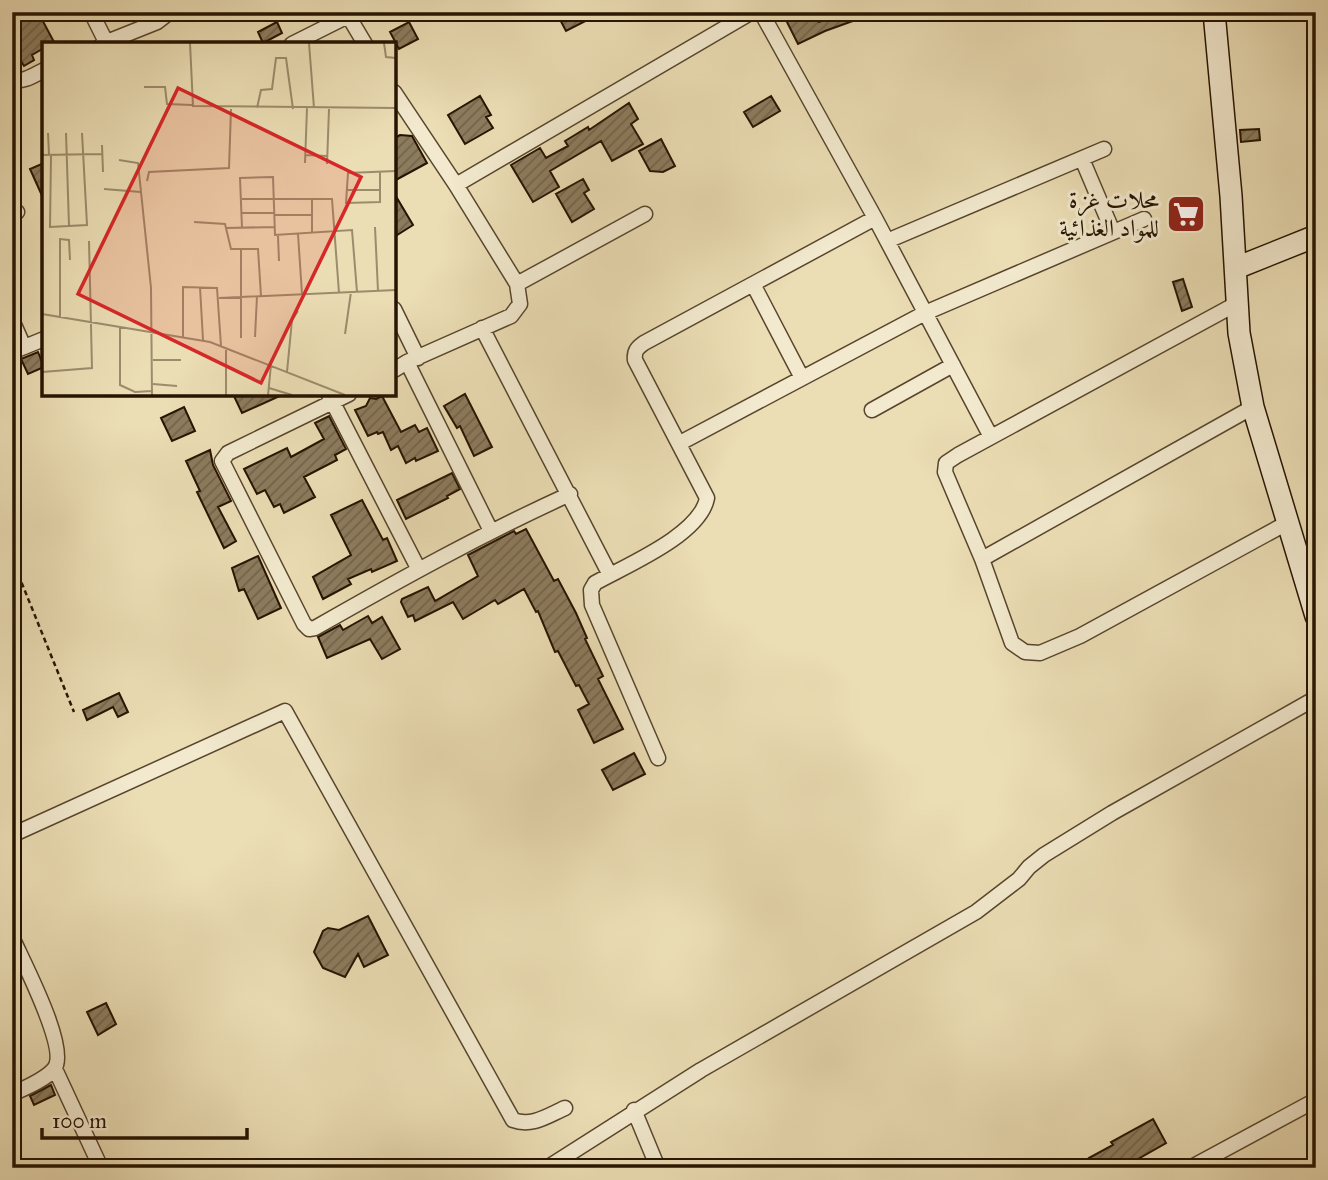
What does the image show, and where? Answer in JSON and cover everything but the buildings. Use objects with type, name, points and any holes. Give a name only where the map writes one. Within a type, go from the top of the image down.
[{"type":"main road","points":[[1214,12],[1239,333],[1253,407],[1316,616]]},
{"type":"main road","points":[[1236,268],[1316,236]]},
{"type":"street","points":[[91,12],[104,42]]},
{"type":"street","points":[[107,42],[157,22],[170,12]]},
{"type":"street","points":[[456,185],[752,12]]},
{"type":"street","points":[[761,12],[875,218],[991,437]]},
{"type":"street","points":[[296,42],[350,14],[364,42]]},
{"type":"street","points":[[12,79],[18,81],[42,71]]},
{"type":"street","points":[[396,95],[517,284],[520,304],[511,316],[406,363]]},
{"type":"street","points":[[396,121],[408,115]]},
{"type":"street","points":[[887,241],[1104,149]]},
{"type":"street","points":[[1082,159],[1113,232]]},
{"type":"street","points":[[517,284],[645,214]]},
{"type":"street","points":[[658,758],[589,598],[596,583],[680,535],[700,517],[705,507],[705,492],[635,360],[637,348],[875,218]]},
{"type":"street","points":[[680,443],[925,313],[1144,219]]},
{"type":"street","points":[[753,284],[803,378]]},
{"type":"street","points":[[1236,304],[991,437],[946,463],[944,468],[982,559],[1012,643],[1025,652],[1040,653],[1080,636],[1286,523]]},
{"type":"street","points":[[396,318],[406,363],[491,531]]},
{"type":"street","points":[[12,320],[18,349],[42,340]]},
{"type":"street","points":[[482,328],[610,575]]},
{"type":"street","points":[[873,410],[953,365]]},
{"type":"street","points":[[418,568],[330,397],[228,453],[222,461],[304,624],[309,629],[418,568],[570,494]]},
{"type":"street","points":[[982,559],[1253,407]]},
{"type":"street","points":[[547,1168],[634,1110],[976,912],[1019,879],[1044,855],[1112,813],[1316,698]]},
{"type":"street","points":[[12,835],[285,711],[513,1120],[522,1124],[532,1123],[565,1108]]},
{"type":"street","points":[[12,937],[55,1038],[58,1059],[55,1069],[101,1168]]},
{"type":"street","points":[[12,1094],[55,1069]]},
{"type":"street","points":[[1190,1168],[1316,1100]]},
{"type":"street","points":[[634,1110],[658,1168]]},
{"type":"path","points":[[12,559],[74,712]]},
{"type":"place","name":"محلات غزة للمواد الغذائية","points":[[1186,214]]}]
